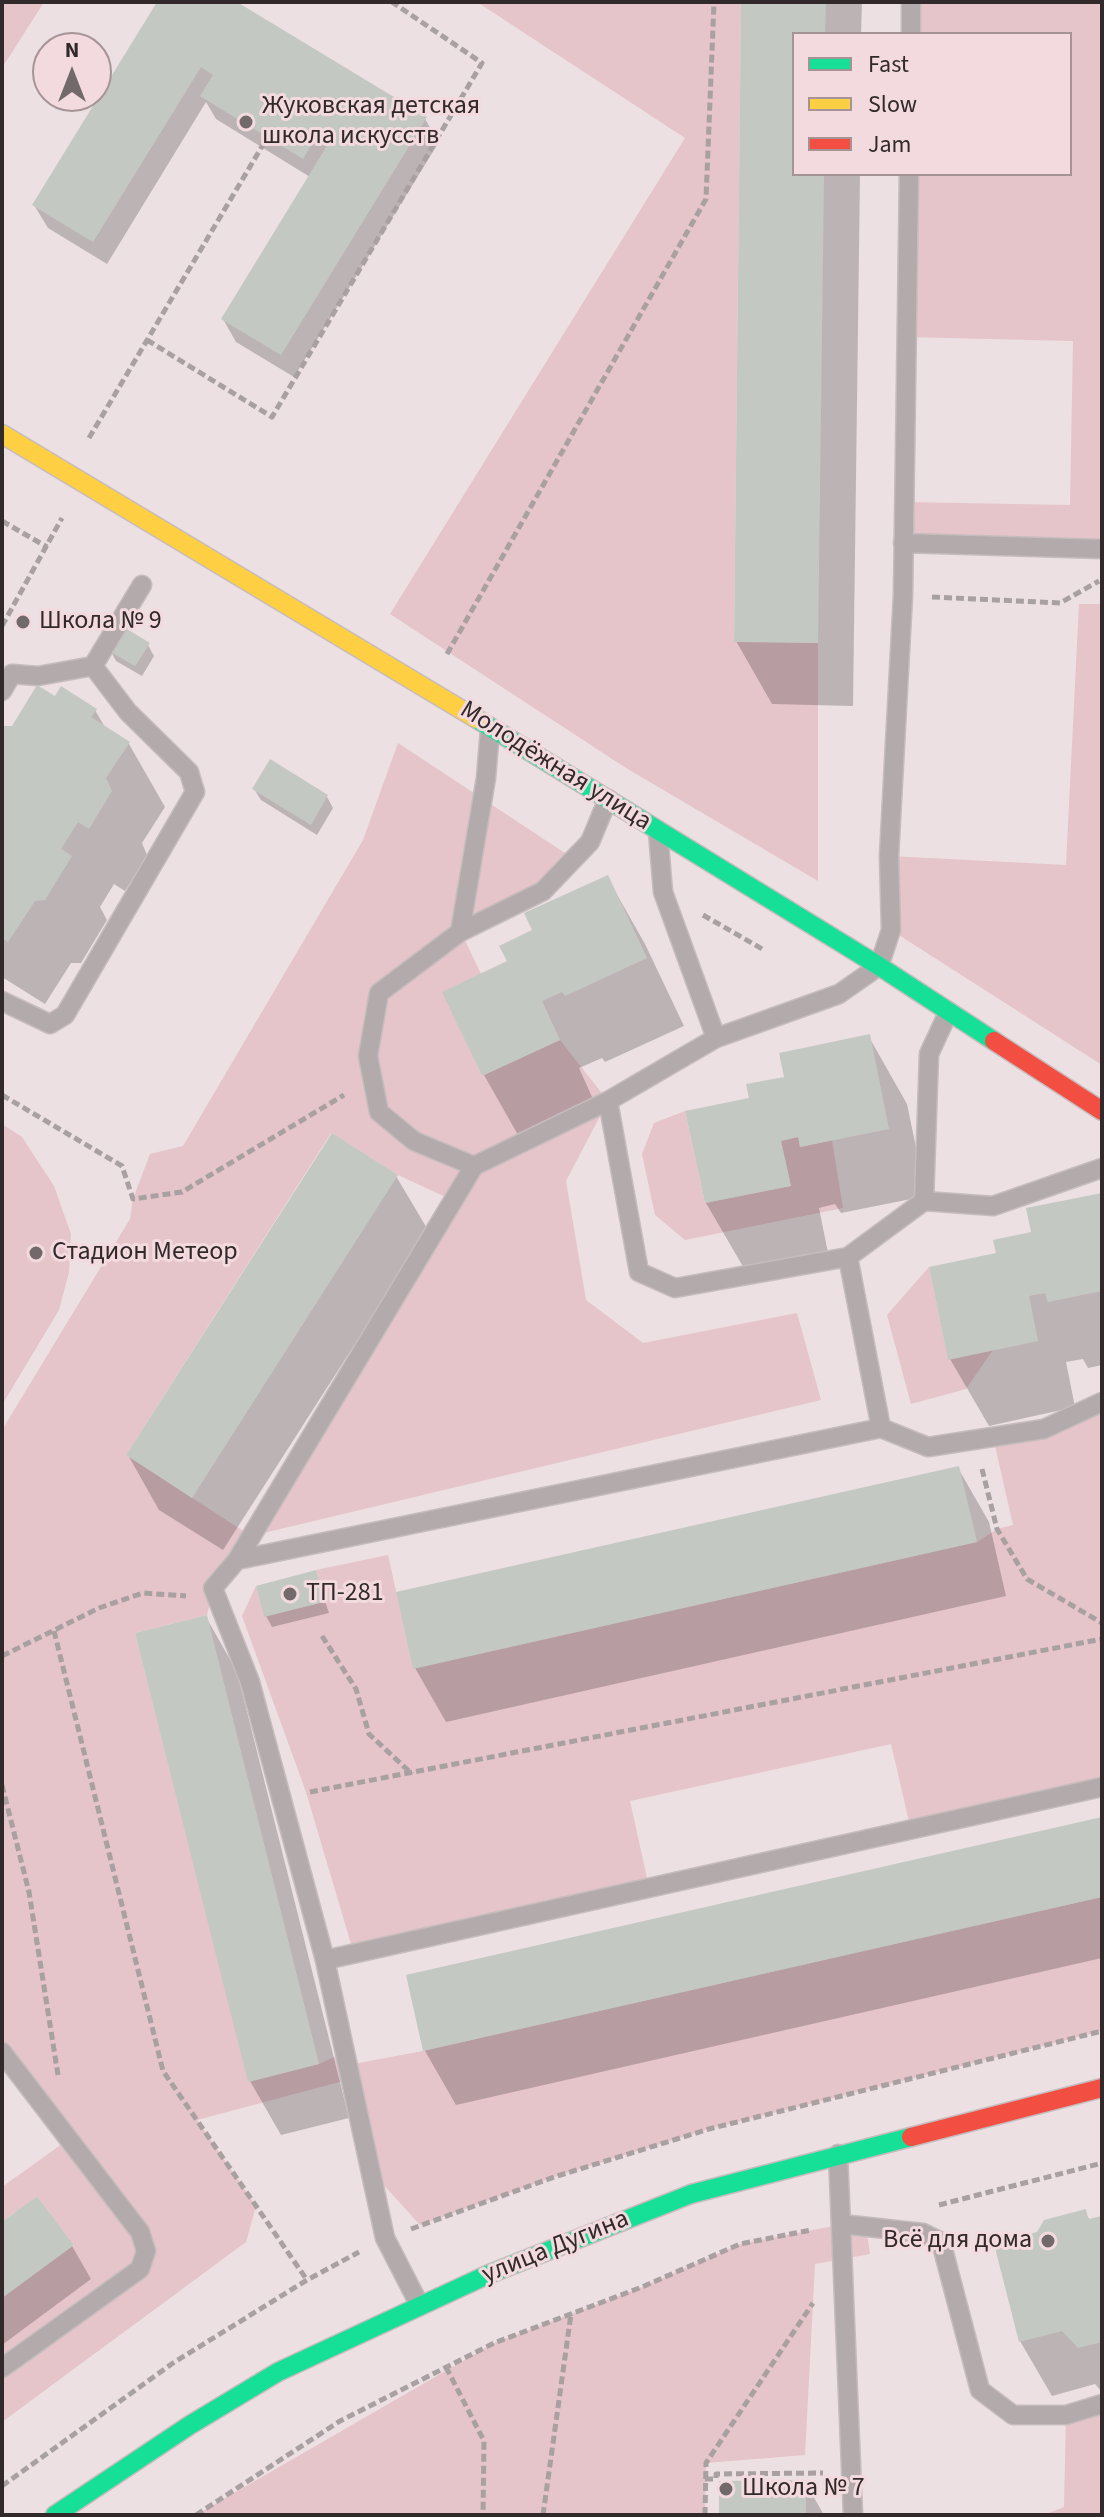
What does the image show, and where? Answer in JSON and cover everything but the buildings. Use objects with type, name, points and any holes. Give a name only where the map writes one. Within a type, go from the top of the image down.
[{"type":"street","name":"Молодёжная улица","points":[[2,434],[175,541],[491,726],[879,966],[1102,1111]]},
{"type":"street","name":"улица Дугина","points":[[55,2515],[190,2425],[278,2372],[571,2239],[691,2194],[1102,2088]]},
{"type":"lane","points":[[911,2],[911,32]]},
{"type":"lane","points":[[420,2306],[385,2238],[325,1960],[282,1797],[250,1682],[213,1588],[237,1560],[474,1166],[608,1101],[716,1038],[839,994],[879,966],[891,930],[889,856],[903,595],[909,176]]},
{"type":"lane","points":[[903,543],[1102,549]]},
{"type":"lane","points":[[2,691],[12,674],[38,676],[93,666],[142,585]]},
{"type":"lane","points":[[2,1001],[50,1024],[65,1015],[195,792],[189,772],[128,712],[93,666]]},
{"type":"lane","points":[[460,932],[486,778],[491,726]]},
{"type":"lane","points":[[474,1166],[414,1141],[379,1112],[368,1056],[379,993],[460,932],[543,891],[590,842],[609,799]]},
{"type":"lane","points":[[658,830],[663,892],[716,1038]]},
{"type":"lane","points":[[924,1201],[929,1054],[948,1013]]},
{"type":"lane","points":[[608,1101],[639,1272],[675,1288],[848,1257],[924,1201],[993,1206],[1102,1168]]},
{"type":"lane","points":[[848,1257],[881,1428]]},
{"type":"lane","points":[[237,1560],[881,1428],[928,1447],[1044,1429],[1102,1402]]},
{"type":"lane","points":[[325,1960],[1102,1787]]},
{"type":"lane","points":[[2,2052],[140,2232],[146,2251],[140,2269],[2,2368]]},
{"type":"lane","points":[[838,2154],[853,2515]]},
{"type":"lane","points":[[841,2224],[923,2233],[941,2242],[980,2390],[1013,2415],[1066,2415],[1102,2404]]},
{"type":"path","points":[[147,340],[272,417],[482,63],[392,2]]},
{"type":"path","points":[[445,658],[706,199],[714,2]]},
{"type":"path","points":[[87,440],[267,138]]},
{"type":"path","points":[[2,626],[67,507]]},
{"type":"path","points":[[2,521],[47,547]]},
{"type":"path","points":[[903,595],[1060,603],[1102,581]]},
{"type":"path","points":[[2,1095],[122,1166],[133,1199],[182,1192],[373,1078]]},
{"type":"path","points":[[974,1440],[997,1529],[1027,1579],[1102,1623]]},
{"type":"path","points":[[2,1656],[99,1608],[143,1593],[193,1597],[213,1588]]},
{"type":"path","points":[[54,1631],[163,2071],[307,2280]]},
{"type":"path","points":[[322,1636],[356,1689],[369,1734],[413,1775]]},
{"type":"path","points":[[282,1797],[413,1775],[1102,1639]]},
{"type":"path","points":[[2,1785],[29,1892],[59,2078]]},
{"type":"path","points":[[930,2208],[1102,2163]]},
{"type":"path","points":[[197,2514],[340,2421],[494,2343],[740,2244],[841,2224]]},
{"type":"path","points":[[705,2515],[706,2463],[842,2259]]},
{"type":"path","points":[[543,2515],[571,2314]]},
{"type":"path","points":[[446,2367],[484,2441],[483,2515]]},
{"type":"path","points":[[705,2479],[716,2479],[716,2474],[853,2473]]},
{"type":"shaded area","points":[[2,2],[44,2],[2,68]]},
{"type":"shaded area","points":[[477,2],[741,2],[734,641],[818,643],[818,881],[626,768],[390,614],[685,138]]},
{"type":"shaded area","points":[[911,2],[1102,2],[1102,549],[903,543],[903,502],[1070,505],[1073,341],[906,337],[908,176],[1072,176],[1072,32],[910,32]]},
{"type":"shaded area","points":[[1079,604],[1102,604],[1102,1065],[891,930],[889,856],[1066,865]]},
{"type":"shaded area","points":[[398,743],[574,859],[543,891],[461,932],[481,974],[443,992],[482,1076],[560,1040],[608,1101],[566,1181],[586,1300],[643,1343],[797,1313],[821,1400],[251,1536],[213,1588],[207,1615],[135,1633],[249,2082],[319,2064],[345,2052],[348,2065],[423,2051],[1102,1897],[1102,2031],[709,2129],[554,2177],[420,2225],[371,2171],[351,2079],[197,2120],[256,2206],[246,2242],[2,2422],[2,2298],[74,2245],[37,2196],[2,2222],[2,2187],[69,2139],[2,2052],[2,1430],[130,1219],[133,1199],[150,1154],[183,1146],[363,840]],"holes":[[[331,1133],[398,1175],[452,1200],[251,1536],[126,1455]]]},
{"type":"shaded area","points":[[685,1111],[705,1203],[791,1186],[781,1141],[798,1137],[801,1147],[832,1140],[843,1208],[685,1240],[655,1215],[642,1154],[654,1123]]},
{"type":"shaded area","name":"Стадион Метеор","points":[[2,1124],[22,1137],[54,1186],[71,1234],[69,1272],[59,1310],[2,1405]]},
{"type":"shaded area","points":[[929,1267],[948,1359],[993,1350],[966,1389],[911,1404],[887,1315]]},
{"type":"shaded area","points":[[1102,1402],[1102,1787],[911,1830],[891,1744],[630,1801],[649,1887],[354,1954],[306,1792],[242,1616],[256,1586],[264,1616],[324,1602],[316,1570],[388,1555],[413,1668],[977,1542],[997,1529],[1013,1525],[993,1437]]},
{"type":"shaded area","points":[[865,2220],[870,2254],[815,2264],[805,2455],[706,2463],[705,2515],[196,2515],[494,2343],[642,2287],[740,2244]]},
{"type":"shaded area","points":[[1102,2404],[1102,2515],[1044,2515],[1064,2507],[1066,2415]]},
{"type":"traffic: fast","points":[[477,719],[879,966],[994,1041]]},
{"type":"traffic: fast","points":[[55,2515],[190,2425],[278,2372],[487,2275],[691,2194],[911,2137]]},
{"type":"traffic: slow","points":[[2,434],[477,719]]},
{"type":"traffic: jam","points":[[994,1041],[1102,1111]]},
{"type":"traffic: jam","points":[[911,2137],[1102,2088]]},
{"type":"place","name":"Жуковская детская школа искусств","points":[[246,122]]},
{"type":"place","name":"Школа № 9","points":[[23,622]]},
{"type":"place","name":"Стадион Метеор","points":[[36,1253]]},
{"type":"place","name":"ТП-281","points":[[290,1594]]},
{"type":"place","name":"Всё для дома","points":[[1048,2241]]},
{"type":"place","name":"Школа № 7","points":[[726,2489]]}]
